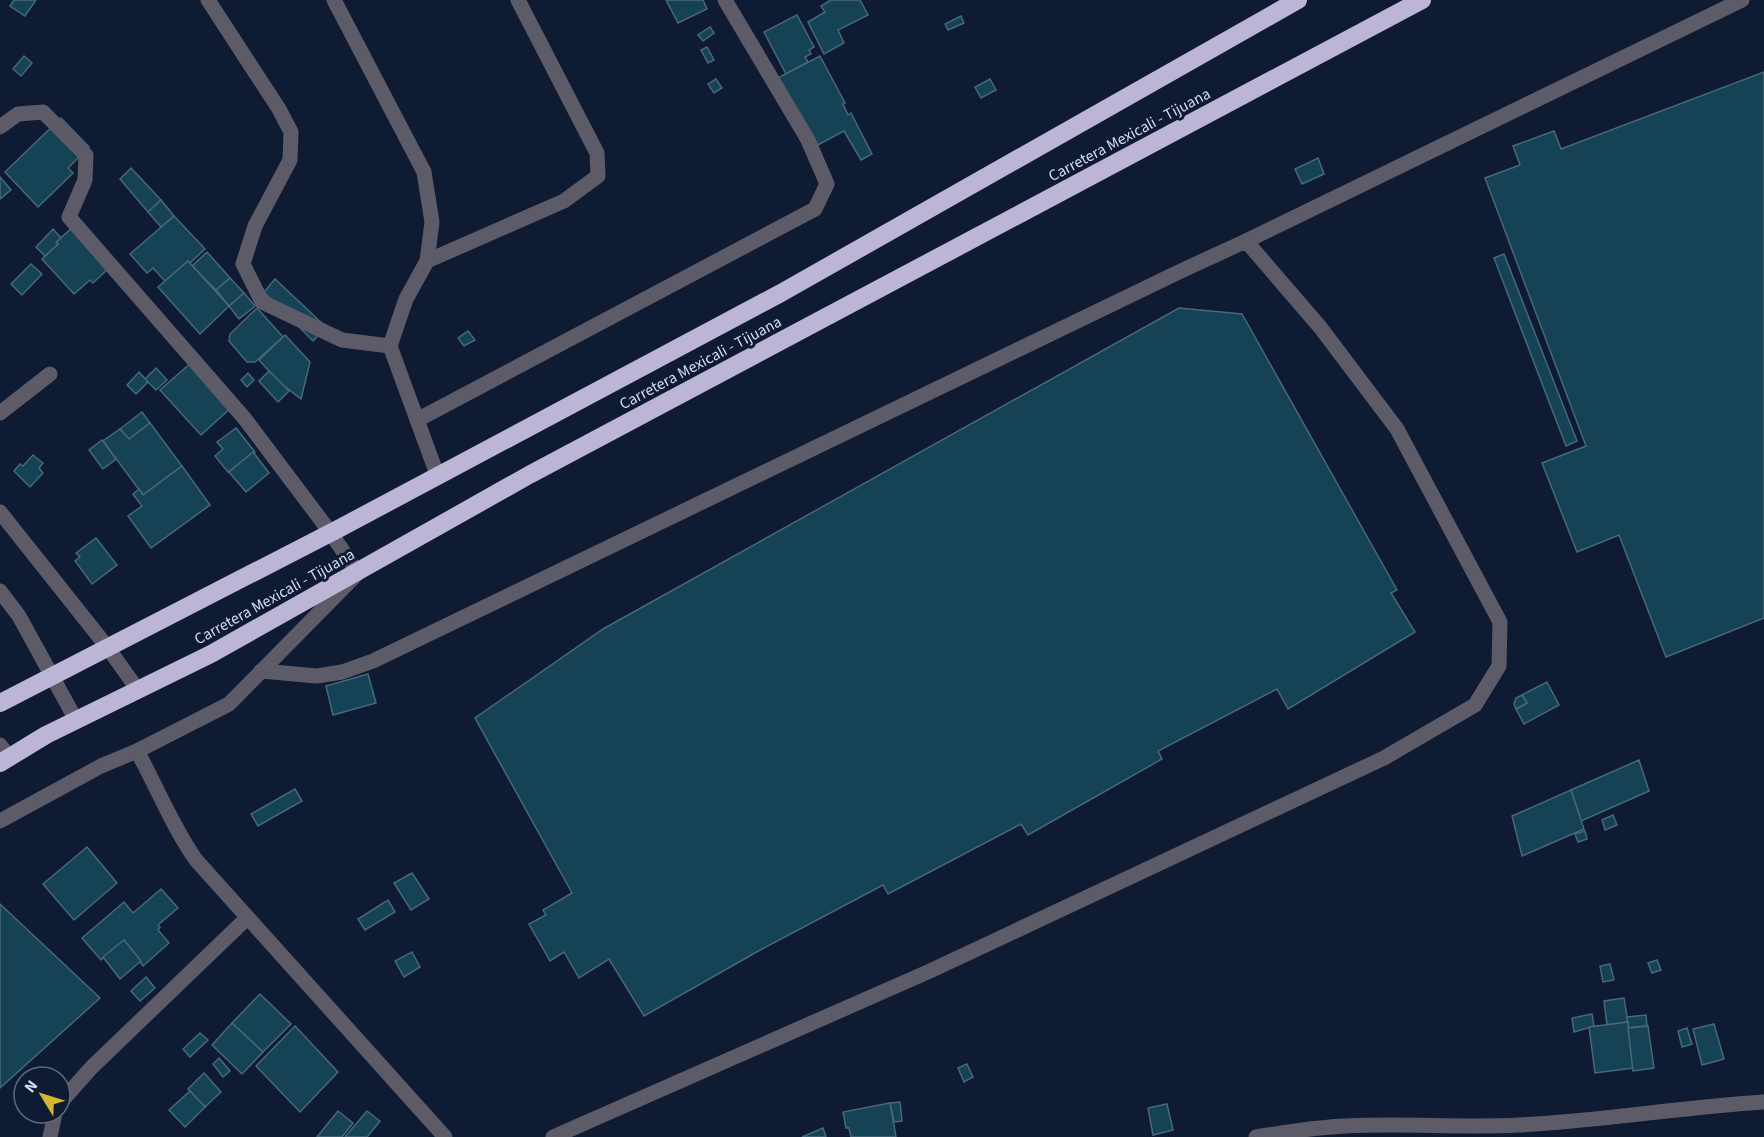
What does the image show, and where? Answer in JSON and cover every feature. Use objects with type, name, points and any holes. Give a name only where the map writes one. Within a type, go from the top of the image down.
[{"type":"highway","name":"Carretera Mexicali - Tijuana","points":[[0,704],[438,477],[781,293],[1298,0]]},
{"type":"highway","name":"Carretera Mexicali - Tijuana","points":[[3,755],[211,654],[529,475],[1422,0]]},
{"type":"street","points":[[208,0],[279,109],[291,132],[290,160],[255,226],[243,264],[262,302],[342,340],[390,346]]},
{"type":"street","points":[[334,0],[424,172],[432,222],[427,261],[406,299],[390,346],[438,477]]},
{"type":"street","points":[[427,261],[564,201],[598,176],[597,153],[518,0]]},
{"type":"street","points":[[417,420],[815,209],[827,184],[808,140],[724,0]]},
{"type":"street","points":[[261,671],[317,676],[342,672],[373,661],[1742,0]]},
{"type":"street","points":[[0,128],[18,114],[43,112],[86,155],[85,180],[69,217],[245,418],[358,573],[229,704],[137,751],[101,766],[0,821]]},
{"type":"street","points":[[553,1137],[952,961],[1384,758],[1475,705],[1499,666],[1500,622],[1397,429],[1320,327],[1246,241]]},
{"type":"street","points":[[0,413],[50,374]]},
{"type":"street","points":[[0,512],[108,648],[138,690]]},
{"type":"street","points":[[0,591],[19,616],[76,720]]},
{"type":"street","points":[[137,751],[157,787],[178,834],[196,860],[445,1137]]},
{"type":"street","points":[[72,1090],[247,918]]},
{"type":"street","points":[[1256,1137],[1316,1127],[1349,1125],[1516,1125],[1584,1121],[1718,1105],[1764,1102]]},
{"type":"building","points":[[14,0],[36,0],[25,16],[10,6]]},
{"type":"building","points":[[666,0],[703,0],[707,9],[678,23]]},
{"type":"building","points":[[831,0],[860,0],[868,15],[838,30],[844,43],[824,54],[808,22],[825,12],[821,6]]},
{"type":"building","points":[[797,15],[814,47],[809,50],[811,54],[805,57],[808,62],[786,74],[764,32]]},
{"type":"building","points":[[961,16],[964,23],[948,30],[945,24]]},
{"type":"building","points":[[710,27],[714,33],[703,41],[698,35]]},
{"type":"building","points":[[707,47],[714,60],[708,63],[701,50]]},
{"type":"building","points":[[24,56],[32,63],[21,76],[13,69]]},
{"type":"building","points":[[820,56],[845,103],[843,104],[848,115],[851,113],[872,154],[861,160],[844,131],[814,147],[772,81]]},
{"type":"building","points":[[1764,72],[1764,618],[1666,657],[1619,535],[1577,552],[1542,463],[1586,446],[1485,178],[1520,165],[1513,146],[1554,131],[1561,149]]},
{"type":"building","points":[[716,79],[722,88],[714,93],[708,84]]},
{"type":"building","points":[[990,79],[996,90],[981,98],[975,87]]},
{"type":"building","points":[[61,118],[89,147],[68,168],[73,173],[38,207],[5,172]]},
{"type":"building","points":[[1318,158],[1324,174],[1302,184],[1295,169]]},
{"type":"building","points":[[131,168],[161,200],[148,212],[120,179]]},
{"type":"building","points":[[0,177],[11,190],[0,199]]},
{"type":"building","points":[[161,200],[174,216],[161,227],[148,212]]},
{"type":"building","points":[[174,216],[205,249],[165,281],[153,268],[147,273],[130,254]]},
{"type":"building","points":[[73,227],[109,268],[93,283],[90,280],[74,294],[42,259]]},
{"type":"building","points":[[53,229],[61,238],[45,256],[36,247]]},
{"type":"building","points":[[207,252],[230,278],[216,290],[192,266]]},
{"type":"building","points":[[1504,254],[1577,441],[1566,446],[1494,258]]},
{"type":"building","points":[[188,261],[229,306],[200,334],[158,287]]},
{"type":"building","points":[[31,264],[42,274],[22,295],[11,284]]},
{"type":"building","points":[[230,278],[244,293],[229,306],[216,290]]},
{"type":"building","points":[[275,279],[326,327],[313,341],[264,292]]},
{"type":"building","points":[[244,293],[255,306],[239,319],[229,306]]},
{"type":"building","points":[[257,308],[283,337],[255,362],[247,362],[229,341],[230,334]]},
{"type":"building","points":[[1179,308],[1242,314],[1397,590],[1391,593],[1415,632],[1288,709],[1277,689],[1158,751],[1162,759],[1028,835],[1021,824],[888,894],[883,885],[762,949],[644,1016],[609,959],[579,978],[564,952],[550,961],[529,924],[546,915],[543,910],[572,893],[475,718],[603,629]]},
{"type":"building","points":[[468,331],[475,340],[464,346],[458,338]]},
{"type":"building","points":[[285,335],[310,362],[301,399],[279,382],[259,360]]},
{"type":"building","points":[[193,361],[233,406],[201,435],[160,390]]},
{"type":"building","points":[[156,368],[167,380],[156,390],[145,379]]},
{"type":"building","points":[[269,371],[289,391],[278,402],[259,381]]},
{"type":"building","points":[[139,372],[148,382],[136,394],[127,385]]},
{"type":"building","points":[[248,373],[254,380],[247,387],[241,380]]},
{"type":"building","points":[[142,412],[150,423],[129,439],[120,429]]},
{"type":"building","points":[[150,423],[182,466],[143,495],[103,441],[120,429],[129,439]]},
{"type":"building","points":[[236,428],[255,452],[228,472],[215,456],[223,449],[217,442]]},
{"type":"building","points":[[102,440],[116,459],[103,469],[89,450]]},
{"type":"building","points":[[253,452],[269,473],[246,492],[229,472]]},
{"type":"building","points":[[33,455],[43,463],[39,468],[43,473],[30,487],[14,471],[20,464],[23,466]]},
{"type":"building","points":[[182,466],[210,505],[151,548],[128,516],[142,506],[133,494],[139,489],[143,495]]},
{"type":"building","points":[[96,538],[117,565],[92,584],[75,561],[80,557],[76,553]]},
{"type":"building","points":[[368,674],[376,703],[333,715],[326,686]]},
{"type":"building","points":[[1547,682],[1559,705],[1524,724],[1516,709],[1527,703],[1522,695]]},
{"type":"building","points":[[1522,695],[1527,703],[1516,709],[1514,704],[1516,698]]},
{"type":"building","points":[[1639,760],[1649,791],[1581,821],[1571,790]]},
{"type":"building","points":[[295,789],[302,801],[258,826],[251,814]]},
{"type":"building","points":[[1571,790],[1584,829],[1522,856],[1512,816]]},
{"type":"building","points":[[1613,815],[1617,825],[1605,830],[1602,820]]},
{"type":"building","points":[[1585,831],[1587,839],[1578,842],[1575,834]]},
{"type":"building","points":[[87,847],[117,883],[74,920],[43,884]]},
{"type":"building","points":[[412,873],[429,899],[411,910],[394,883]]},
{"type":"building","points":[[161,889],[178,908],[158,925],[160,927],[158,930],[169,943],[143,966],[124,940],[101,960],[82,938],[124,902],[133,913]]},
{"type":"building","points":[[388,900],[395,912],[365,930],[358,919]]},
{"type":"building","points":[[0,904],[100,998],[26,1065],[12,1065],[12,1077],[0,1088]]},
{"type":"building","points":[[124,940],[141,961],[120,979],[103,957]]},
{"type":"building","points":[[412,952],[420,967],[404,977],[395,961]]},
{"type":"building","points":[[1657,960],[1661,970],[1652,973],[1648,963]]},
{"type":"building","points":[[1610,964],[1614,980],[1603,982],[1600,966]]},
{"type":"building","points":[[146,977],[155,988],[140,1001],[131,991]]},
{"type":"building","points":[[260,994],[291,1024],[263,1052],[232,1023]]},
{"type":"building","points":[[1624,998],[1628,1022],[1607,1025],[1604,1001]]},
{"type":"building","points":[[1592,1014],[1594,1026],[1574,1032],[1572,1018]]},
{"type":"building","points":[[1646,1015],[1647,1026],[1628,1028],[1627,1017]]},
{"type":"building","points":[[1628,1022],[1633,1068],[1595,1073],[1589,1027]]},
{"type":"building","points":[[232,1023],[263,1052],[242,1074],[212,1045]]},
{"type":"building","points":[[1714,1024],[1724,1059],[1702,1065],[1693,1029]]},
{"type":"building","points":[[295,1026],[338,1072],[300,1112],[256,1066]]},
{"type":"building","points":[[1648,1026],[1654,1068],[1633,1071],[1628,1028]]},
{"type":"building","points":[[1687,1028],[1692,1044],[1682,1047],[1678,1031]]},
{"type":"building","points":[[200,1033],[208,1040],[190,1057],[183,1049]]},
{"type":"building","points":[[219,1058],[230,1071],[223,1077],[213,1064]]},
{"type":"building","points":[[967,1064],[973,1077],[964,1082],[958,1068]]},
{"type":"building","points":[[204,1073],[221,1092],[205,1107],[188,1089]]},
{"type":"building","points":[[190,1091],[205,1107],[185,1127],[169,1110]]},
{"type":"building","points":[[900,1102],[902,1121],[894,1122],[890,1103]]},
{"type":"building","points":[[890,1103],[896,1137],[851,1137],[849,1128],[846,1128],[843,1112]]},
{"type":"building","points":[[1167,1104],[1173,1130],[1153,1135],[1148,1108]]},
{"type":"building","points":[[338,1111],[353,1123],[342,1137],[317,1137]]},
{"type":"building","points":[[367,1111],[380,1121],[367,1137],[345,1137]]},
{"type":"building","points":[[823,1128],[826,1137],[802,1137]]}]
